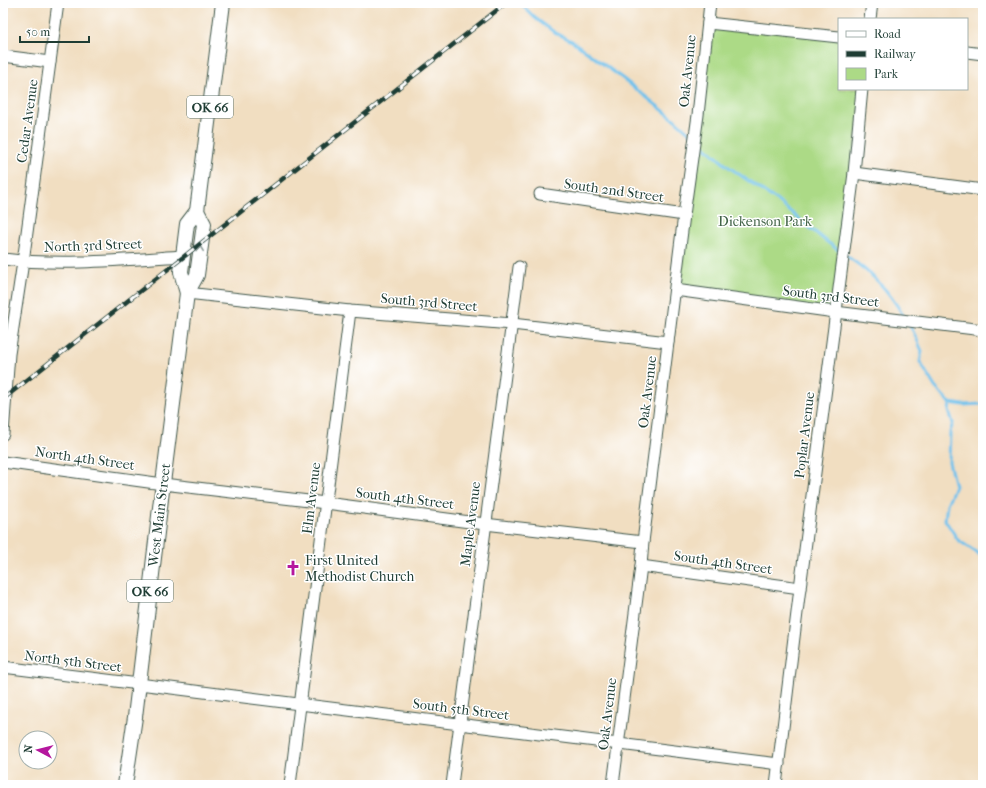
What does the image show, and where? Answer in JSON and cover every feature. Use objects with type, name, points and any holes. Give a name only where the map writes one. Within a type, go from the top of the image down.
[{"type":"main road","name":"West Main Street","points":[[187,293],[181,272],[187,224],[197,211],[223,3]]},
{"type":"main road","name":"West Main Street","points":[[125,785],[139,684],[187,293],[197,275],[204,224],[197,211]]},
{"type":"street","name":"Cedar Avenue","points":[[3,434],[6,357],[23,262],[58,3]]},
{"type":"street","name":"Oak Avenue","points":[[613,785],[684,215],[698,115],[710,3]]},
{"type":"street","points":[[870,18],[872,3]]},
{"type":"street","points":[[708,23],[838,37]]},
{"type":"street","points":[[968,52],[983,54]]},
{"type":"street","points":[[3,56],[50,62]]},
{"type":"street","name":"Poplar Avenue","points":[[776,785],[838,286],[854,173],[862,90]]},
{"type":"street","points":[[854,173],[983,190]]},
{"type":"street","name":"South 2nd Street","points":[[540,194],[684,215]]},
{"type":"street","name":"North 3rd Street","points":[[3,259],[23,262],[75,262],[183,256]]},
{"type":"street","name":"Maple Avenue","points":[[452,785],[519,267]]},
{"type":"street","name":"South 3rd Street","points":[[675,290],[835,312],[983,330]]},
{"type":"street","name":"South 3rd Street","points":[[187,293],[350,311],[512,324],[668,342]]},
{"type":"street","name":"Elm Avenue","points":[[290,785],[350,311]]},
{"type":"street","name":"North 4th Street","points":[[3,462],[163,484]]},
{"type":"street","name":"South 4th Street","points":[[163,484],[643,542]]},
{"type":"street","name":"South 4th Street","points":[[641,566],[800,588]]},
{"type":"street","name":"North 5th Street","points":[[3,667],[139,684]]},
{"type":"street","name":"South 5th Street","points":[[139,684],[779,764]]},
{"type":"green space","name":"Dickenson Park","points":[[708,23],[838,37],[838,90],[862,90],[835,312],[675,290]]},
{"type":"waterway","points":[[520,3],[535,18],[554,32],[572,41],[622,78],[693,136]]},
{"type":"waterway","points":[[697,140],[726,165],[776,200],[841,252]]},
{"type":"waterway","points":[[845,255],[879,282],[892,298],[904,317]]},
{"type":"waterway","points":[[908,323],[922,351],[920,362],[935,387],[950,403],[963,405],[983,404]]},
{"type":"waterway","points":[[950,403],[949,411],[953,423],[950,432],[949,462],[955,486],[947,504],[945,520],[958,540],[983,557]]},
{"type":"railway","points":[[3,399],[506,3]]},
{"type":"place","name":"First United Methodist Church","points":[[293,568]]}]
